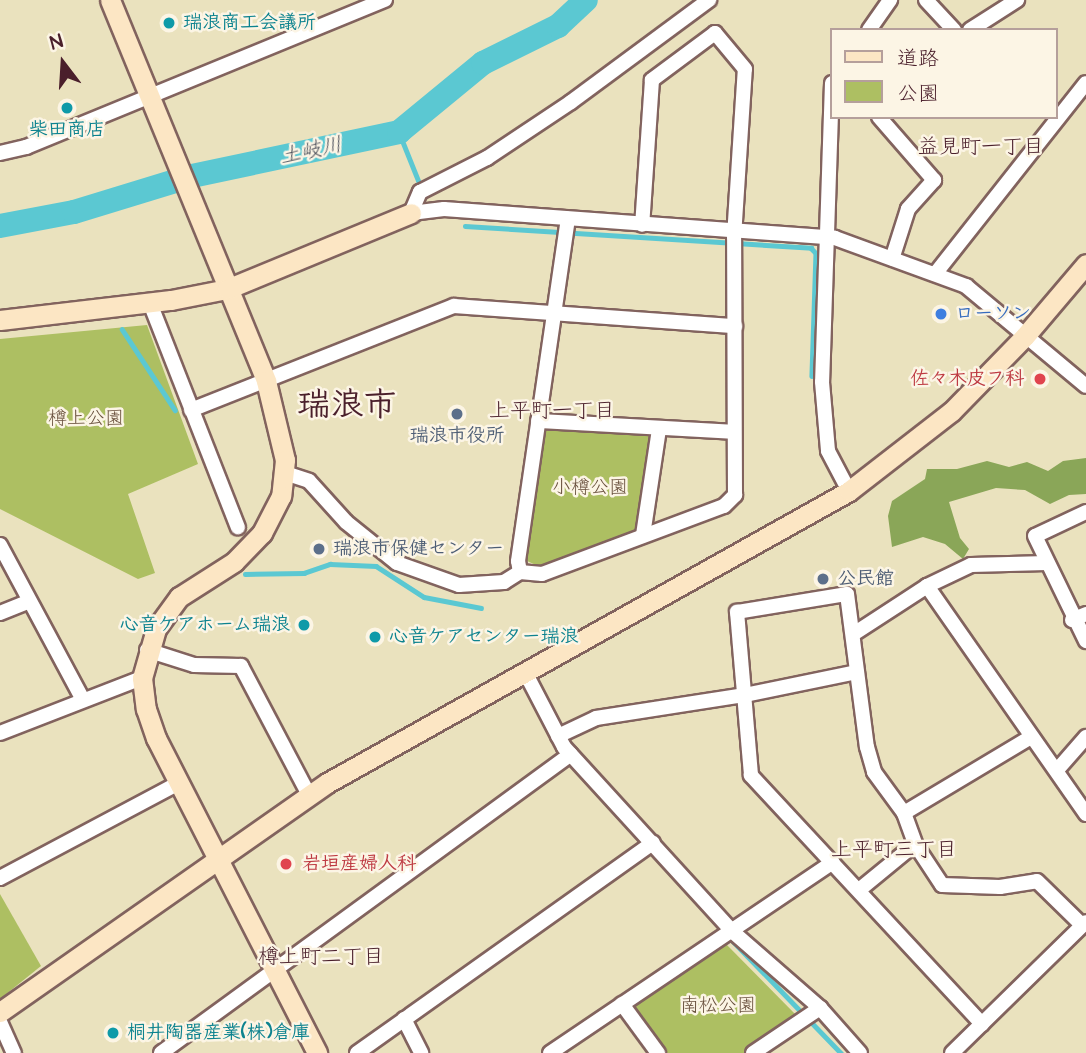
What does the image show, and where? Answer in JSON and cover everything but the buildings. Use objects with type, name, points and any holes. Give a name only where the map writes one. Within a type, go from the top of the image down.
[{"type":"street","points":[[110,0],[217,269],[266,381],[285,449],[285,473],[277,506],[262,533],[233,562],[179,597],[147,650],[142,678],[149,723],[317,1053]]},
{"type":"street","points":[[0,153],[148,98],[363,5],[385,0]]},
{"type":"street","points":[[411,214],[420,192],[487,158],[571,102],[709,0]]},
{"type":"street","points":[[870,28],[890,0]]},
{"type":"street","points":[[926,0],[952,28]]},
{"type":"street","points":[[973,28],[1017,0]]},
{"type":"street","points":[[285,473],[309,481],[369,542],[397,563],[429,577],[459,585],[504,582],[520,572],[542,574],[724,506],[735,495],[735,239],[745,69],[715,33],[652,80],[642,225]]},
{"type":"street","points":[[1058,116],[1086,83]]},
{"type":"street","points":[[830,119],[825,236],[825,433],[831,461],[849,491]]},
{"type":"street","points":[[881,119],[934,180],[908,209],[892,259]]},
{"type":"street","points":[[935,274],[1055,119]]},
{"type":"street","points":[[0,320],[150,303],[226,289],[411,214],[443,209],[566,227],[642,225],[735,239],[825,236],[935,274],[976,293],[1086,386]]},
{"type":"street","points":[[520,572],[517,561],[566,227]]},
{"type":"street","points":[[0,1012],[309,795],[849,491],[951,412],[1025,336],[1086,264]]},
{"type":"street","points":[[150,303],[238,527]]},
{"type":"street","points":[[191,410],[454,306],[735,326]]},
{"type":"street","points":[[538,421],[734,432]]},
{"type":"street","points":[[643,535],[659,429]]},
{"type":"street","points":[[1086,512],[1034,536],[1072,620],[1086,641]]},
{"type":"street","points":[[0,545],[82,698]]},
{"type":"street","points":[[855,633],[927,586],[971,565],[1047,563]]},
{"type":"street","points":[[927,586],[1031,737],[1058,769],[1086,814]]},
{"type":"street","points":[[952,1053],[982,1024],[1084,923],[1037,881],[1000,887],[942,885],[915,844],[904,813],[874,772],[857,671],[855,633],[848,594],[737,612],[751,775],[982,1024]]},
{"type":"street","points":[[0,614],[29,601]]},
{"type":"street","points":[[1072,620],[1086,614]]},
{"type":"street","points":[[147,650],[194,665],[241,666],[309,795]]},
{"type":"street","points":[[558,736],[596,718],[745,695],[857,671]]},
{"type":"street","points":[[525,672],[570,754],[733,932],[820,1008],[860,1053]]},
{"type":"street","points":[[0,733],[82,698],[142,678]]},
{"type":"street","points":[[904,813],[1031,737]]},
{"type":"street","points":[[1058,769],[1086,737]]},
{"type":"street","points":[[161,1053],[570,754]]},
{"type":"street","points":[[0,878],[179,783]]},
{"type":"street","points":[[357,1053],[653,843]]},
{"type":"street","points":[[859,890],[915,844]]},
{"type":"street","points":[[550,1053],[833,862]]},
{"type":"street","points":[[622,1004],[658,1053]]},
{"type":"street","points":[[753,1053],[820,1008]]},
{"type":"street","points":[[404,1019],[421,1053]]},
{"type":"street","points":[[0,1022],[14,1053]]},
{"type":"green space","name":"樽上公園","points":[[147,325],[198,464],[128,494],[155,573],[138,579],[0,509],[0,339]]},
{"type":"green space","name":"小樽公園","points":[[543,426],[652,435],[640,530],[538,566],[525,560]]},
{"type":"green space","points":[[1086,458],[1086,494],[1069,495],[1050,504],[1025,490],[996,488],[949,502],[960,538],[969,549],[963,559],[945,544],[923,537],[892,547],[888,516],[892,501],[925,479],[927,469],[957,469],[987,461],[1009,467],[1027,462],[1048,471],[1063,461]]},
{"type":"green space","points":[[0,894],[41,966],[0,999]]},
{"type":"green space","name":"南松公園","points":[[725,943],[798,1017],[746,1053],[665,1053],[632,1008]]},
{"type":"waterway","name":"土岐川","points":[[0,226],[74,212],[192,176],[399,132],[483,63],[558,26],[586,0]]},
{"type":"waterway","points":[[399,132],[419,182]]},
{"type":"waterway","points":[[465,226],[811,248],[816,253],[812,376]]},
{"type":"waterway","points":[[122,329],[175,410]]},
{"type":"waterway","points":[[245,574],[304,573],[330,564],[376,566],[424,597],[481,608]]},
{"type":"waterway","points":[[621,819],[646,846]]},
{"type":"waterway","points":[[730,938],[841,1053]]},
{"type":"place","name":"瑞浪商工会議所","points":[[169,23]]},
{"type":"place","name":"柴田商店","points":[[67,108]]},
{"type":"place","name":"ローソン","points":[[941,314]]},
{"type":"place","name":"佐々木皮フ科","points":[[1040,379]]},
{"type":"place","name":"瑞浪市役所","points":[[457,414]]},
{"type":"place","name":"瑞浪市保健センター","points":[[319,549]]},
{"type":"place","name":"公民館","points":[[823,579]]},
{"type":"place","name":"心音ケアホーム瑞浪","points":[[304,625]]},
{"type":"place","name":"心音ケアセンター瑞浪","points":[[375,637]]},
{"type":"place","name":"岩垣産婦人科","points":[[286,864]]},
{"type":"place","name":"桐井陶器産業(株)倉庫","points":[[113,1033]]},
{"type":"district","name":"益見町一丁目","points":[[981,147]]},
{"type":"district","name":"瑞浪市","points":[[347,406]]},
{"type":"district","name":"上平町一丁目","points":[[552,411]]},
{"type":"district","name":"上平町三丁目","points":[[894,850]]},
{"type":"district","name":"樽上町二丁目","points":[[321,957]]}]
